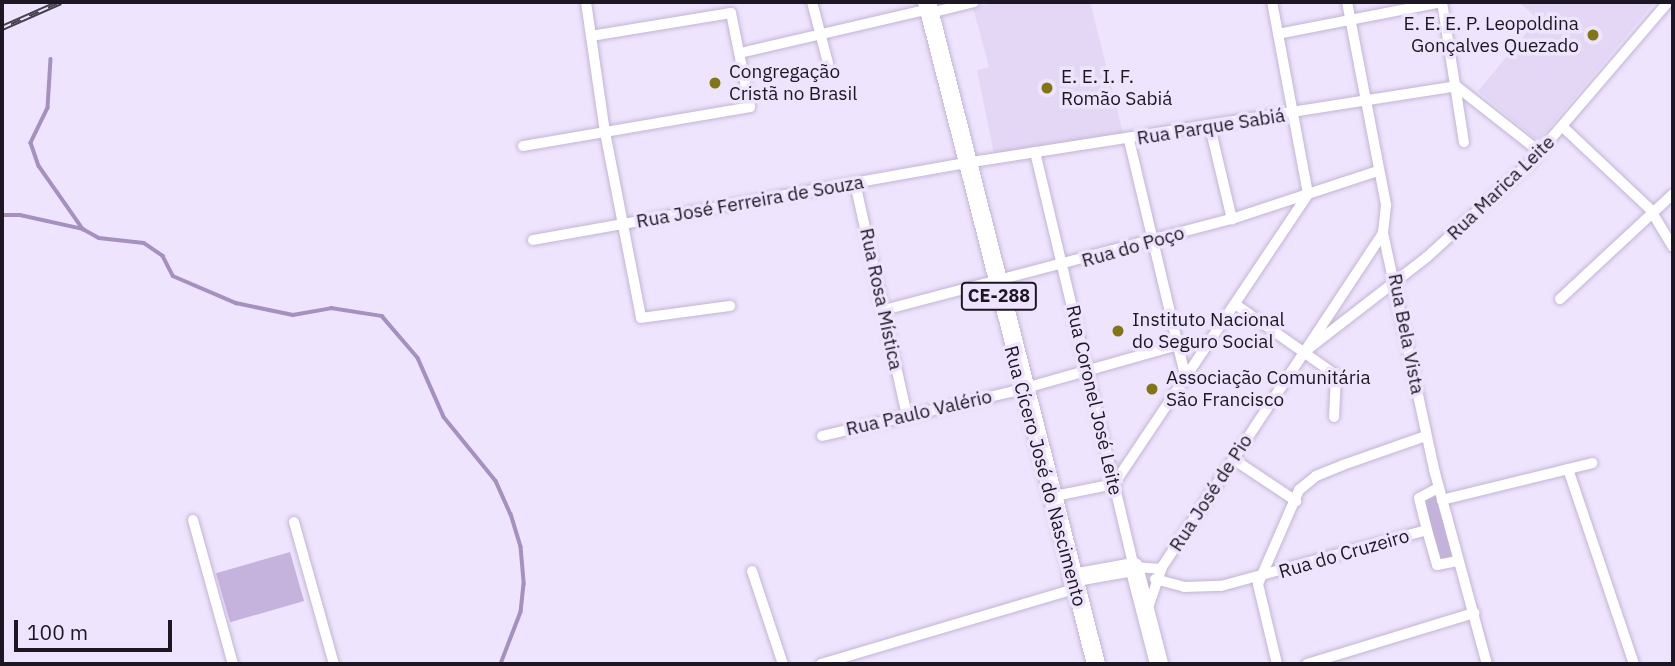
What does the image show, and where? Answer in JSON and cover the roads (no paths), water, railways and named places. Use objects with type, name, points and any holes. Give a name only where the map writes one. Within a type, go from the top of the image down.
[{"type":"main road","name":"Rua Cícero José do Nascimento","points":[[929,8],[995,283],[1096,664]]},
{"type":"main road","points":[[1073,583],[1134,567]]},
{"type":"main road","name":"Rua Coronel José Leite","points":[[1134,567],[1156,655]]},
{"type":"street","points":[[586,2],[621,225],[641,318],[730,306]]},
{"type":"street","points":[[812,2],[828,63]]},
{"type":"street","points":[[740,53],[821,36],[929,8],[974,2]]},
{"type":"street","points":[[1050,497],[1114,484],[1308,194],[1272,2]]},
{"type":"street","name":"Rua Bela Vista","points":[[1347,2],[1388,215],[1383,233],[1396,282],[1438,488],[1487,664]]},
{"type":"street","points":[[1278,34],[1442,2],[1464,142]]},
{"type":"street","name":"Rua Marica Leite","points":[[1306,352],[1396,282],[1540,152],[1564,128],[1668,2]]},
{"type":"street","points":[[523,146],[750,107],[731,13],[591,36]]},
{"type":"street","points":[[1456,86],[1540,152]]},
{"type":"street","name":"Rua Parque Sabiá","points":[[966,163],[1292,115],[1456,86]]},
{"type":"street","points":[[1210,127],[1232,219]]},
{"type":"street","points":[[1564,128],[1652,214],[1673,247]]},
{"type":"street","points":[[1129,140],[1186,379]]},
{"type":"street","name":"Rua Coronel José Leite","points":[[1035,152],[1134,567]]},
{"type":"street","name":"Rua José Ferreira de Souza","points":[[533,240],[966,163]]},
{"type":"street","name":"Rua do Poço","points":[[884,310],[1062,266],[1232,219],[1378,171]]},
{"type":"street","name":"Rua Rosa Mística","points":[[855,183],[907,416]]},
{"type":"street","points":[[1560,299],[1673,194]]},
{"type":"street","name":"Rua José de Pio","points":[[1158,574],[1383,233]]},
{"type":"street","points":[[1235,304],[1336,375],[1334,417]]},
{"type":"street","name":"Rua Paulo Valério","points":[[822,436],[1022,389],[1178,345]]},
{"type":"street","points":[[1277,664],[1260,599],[1260,578],[1303,485],[1316,476],[1426,436]]},
{"type":"street","points":[[1233,459],[1296,501]]},
{"type":"street","points":[[1442,500],[1593,463]]},
{"type":"street","points":[[1568,469],[1634,664]]},
{"type":"street","points":[[1438,488],[1419,498],[1427,530],[1437,565],[1458,561]]},
{"type":"street","points":[[193,520],[233,664]]},
{"type":"street","points":[[294,522],[334,664]]},
{"type":"street","name":"Rua do Cruzeiro","points":[[1134,567],[1194,588],[1260,578],[1427,530]]},
{"type":"street","points":[[752,571],[783,664]]},
{"type":"street","name":"Rua Coronel José Leite","points":[[1156,655],[1149,600],[1158,574]]},
{"type":"street","points":[[821,664],[1073,583]]},
{"type":"street","points":[[1307,664],[1474,613]]},
{"type":"waterway","points":[[51,59],[48,108],[31,143],[39,166],[83,229]]},
{"type":"waterway","points":[[2,215],[20,215],[83,229],[99,238],[144,243],[163,256],[173,276],[236,303],[293,315],[331,308],[382,316],[418,358],[444,417],[496,481],[511,514],[521,547],[524,584],[521,612],[501,664]]},
{"type":"railway","points":[[2,28],[61,2]]},
{"type":"place","name":"E. E. E. P. Leopoldina Gonçalves Quezado","points":[[1593,35]]},
{"type":"place","name":"Congregação Cristã no Brasil","points":[[715,83]]},
{"type":"place","name":"E. E. I. F. Romão Sabiá","points":[[1047,88]]},
{"type":"place","name":"Instituto Nacional do Seguro Social","points":[[1118,331]]},
{"type":"place","name":"Associação Comunitária São Francisco","points":[[1152,389]]}]
